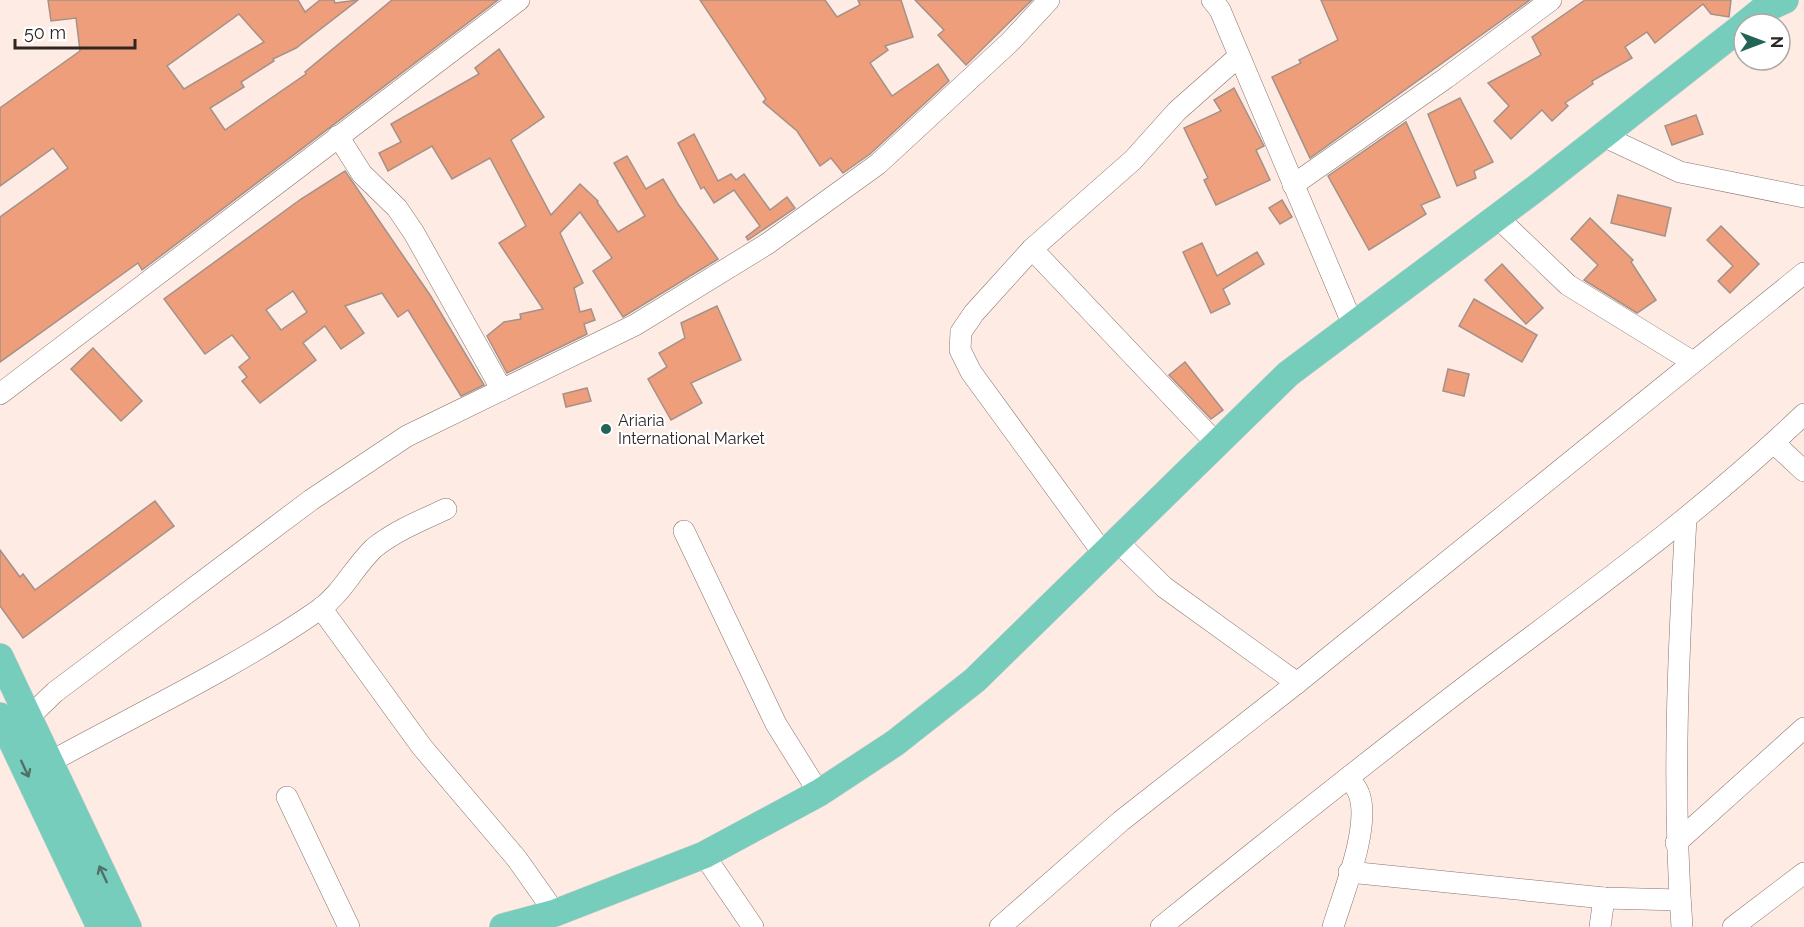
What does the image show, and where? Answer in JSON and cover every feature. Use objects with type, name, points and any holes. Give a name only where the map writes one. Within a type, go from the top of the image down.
[{"type":"main road","points":[[1760,12],[1785,0]]},
{"type":"main road","points":[[503,927],[555,913],[704,855],[819,793],[896,743],[975,680],[1287,374],[1603,136],[1732,34]]},
{"type":"main road","points":[[0,657],[128,927]]},
{"type":"main road","points":[[0,716],[100,927]]},
{"type":"street","points":[[0,394],[519,0]]},
{"type":"street","points":[[29,717],[55,692],[311,500],[407,436],[635,325],[776,237],[878,164],[1010,42],[1049,0]]},
{"type":"street","points":[[1293,185],[1446,78],[1551,0]]},
{"type":"street","points":[[1221,3],[1238,57],[1353,325]]},
{"type":"street","points":[[1238,57],[1177,111],[1132,160],[1032,249],[974,313],[961,332],[960,350],[971,372],[1110,546],[1297,683]]},
{"type":"street","points":[[338,136],[362,174],[397,208],[414,233],[502,390]]},
{"type":"street","points":[[1603,136],[1680,172],[1804,197]]},
{"type":"street","points":[[1496,216],[1568,285],[1694,362]]},
{"type":"street","points":[[1032,249],[1216,443]]},
{"type":"street","points":[[1000,927],[1121,822],[1803,276]]},
{"type":"street","points":[[1161,927],[1349,777],[1686,519],[1804,414]]},
{"type":"street","points":[[1774,443],[1804,471]]},
{"type":"street","points":[[50,762],[233,661],[321,608],[347,584],[374,549],[391,536],[446,509]]},
{"type":"street","points":[[1682,927],[1676,843],[1677,664],[1686,519]]},
{"type":"street","points":[[684,531],[776,724],[819,793]]},
{"type":"street","points":[[321,608],[422,747],[517,859],[555,913]]},
{"type":"street","points":[[1676,843],[1804,728]]},
{"type":"street","points":[[1333,927],[1359,836],[1362,816],[1359,794],[1349,777]]},
{"type":"street","points":[[287,797],[349,927]]},
{"type":"street","points":[[704,855],[753,927]]},
{"type":"street","points":[[1349,872],[1604,898],[1680,900]]},
{"type":"street","points":[[1733,927],[1804,873]]},
{"type":"street","points":[[1600,927],[1604,898]]},
{"type":"building","points":[[48,0],[298,0],[305,12],[320,0],[334,0],[335,3],[358,0],[296,48],[273,59],[274,61],[241,82],[244,87],[210,108],[225,130],[306,74],[305,72],[392,0],[498,0],[142,270],[138,263],[0,362],[0,217],[68,168],[53,148],[0,186],[0,108],[80,51],[76,18],[51,21]],"holes":[[[239,14],[264,42],[184,89],[167,66]]]},
{"type":"building","points":[[700,0],[825,0],[837,17],[860,5],[858,0],[901,0],[913,37],[885,46],[888,50],[870,63],[892,96],[938,64],[949,81],[870,154],[843,173],[831,158],[820,166],[797,131],[763,102],[766,99]]},
{"type":"building","points":[[915,0],[1032,0],[966,65],[938,35],[944,30]]},
{"type":"building","points":[[1321,0],[1530,0],[1310,158],[1272,77],[1301,63],[1299,60],[1338,40]]},
{"type":"building","points":[[1585,0],[1731,0],[1729,17],[1711,14],[1703,4],[1655,43],[1647,32],[1625,47],[1632,58],[1592,81],[1593,84],[1565,103],[1568,106],[1552,121],[1542,110],[1511,139],[1494,121],[1509,106],[1488,83],[1541,55],[1532,37]]},
{"type":"building","points":[[499,49],[544,117],[511,140],[551,215],[580,184],[598,201],[618,232],[645,216],[614,163],[627,156],[646,189],[663,179],[678,204],[718,259],[623,317],[593,271],[612,258],[580,212],[560,233],[583,283],[574,288],[580,312],[591,309],[595,320],[584,324],[587,334],[507,373],[487,336],[504,322],[521,319],[520,314],[543,309],[499,243],[526,226],[490,158],[452,179],[432,146],[388,171],[379,153],[401,142],[391,124],[479,74],[475,68]]},
{"type":"building","points":[[1234,88],[1264,146],[1256,150],[1270,180],[1216,205],[1204,180],[1208,178],[1184,128],[1221,111],[1214,100]]},
{"type":"building","points":[[1460,98],[1493,162],[1474,171],[1476,178],[1457,186],[1428,114]]},
{"type":"building","points":[[1696,115],[1703,134],[1672,145],[1665,126]]},
{"type":"building","points":[[1406,122],[1440,197],[1421,205],[1426,214],[1369,250],[1328,176]]},
{"type":"building","points":[[694,134],[718,181],[731,174],[736,180],[744,174],[770,210],[787,197],[795,208],[748,240],[746,237],[760,226],[734,190],[714,203],[704,187],[701,189],[678,143]]},
{"type":"building","points":[[345,171],[430,295],[484,385],[461,396],[408,310],[398,317],[382,293],[345,306],[364,333],[341,349],[325,326],[303,343],[316,360],[260,403],[242,381],[247,377],[239,367],[250,358],[232,335],[205,354],[164,299],[301,199]],"holes":[[[293,291],[307,312],[281,330],[266,310]]]},
{"type":"building","points":[[1618,195],[1671,208],[1665,236],[1611,223]]},
{"type":"building","points":[[1282,200],[1292,217],[1280,224],[1269,208]]},
{"type":"building","points":[[1590,218],[1633,260],[1631,262],[1656,300],[1637,313],[1584,280],[1598,265],[1571,239]]},
{"type":"building","points":[[1721,226],[1759,264],[1730,293],[1718,281],[1733,266],[1707,240]]},
{"type":"building","points":[[1202,243],[1217,276],[1257,252],[1264,264],[1223,289],[1230,304],[1211,313],[1183,252]]},
{"type":"building","points":[[1502,264],[1543,308],[1526,324],[1485,280]]},
{"type":"building","points":[[1474,299],[1537,335],[1522,362],[1459,326]]},
{"type":"building","points":[[717,306],[741,360],[691,383],[702,403],[671,420],[648,379],[667,367],[659,353],[685,338],[681,323]]},
{"type":"building","points":[[93,348],[142,401],[121,421],[71,369]]},
{"type":"building","points":[[1185,362],[1223,410],[1211,419],[1169,375]]},
{"type":"building","points":[[1448,369],[1469,374],[1464,396],[1443,391]]},
{"type":"building","points":[[587,388],[591,401],[566,407],[563,394]]},
{"type":"building","points":[[155,501],[174,526],[23,638],[0,606],[0,550],[20,577],[23,574],[35,590]]},
{"type":"place","name":"Ariaria International Market","points":[[606,429]]}]
